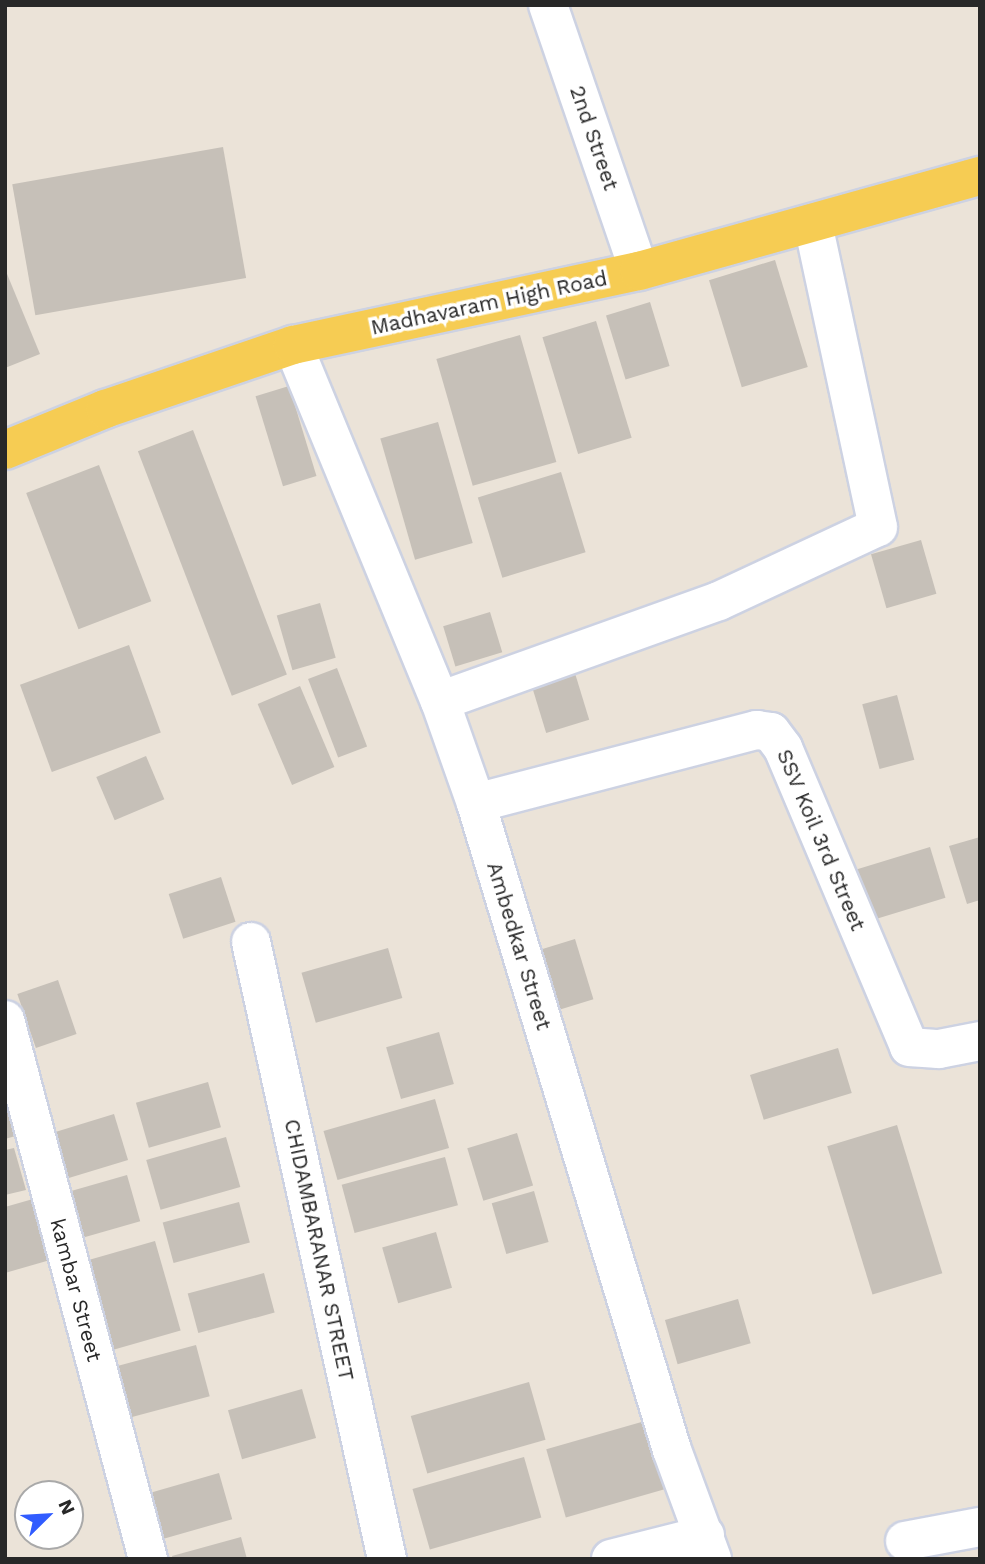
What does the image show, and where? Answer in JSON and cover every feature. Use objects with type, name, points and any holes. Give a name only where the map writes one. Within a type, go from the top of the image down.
[{"type":"main road","name":"Madhavaram High Road","points":[[5,450],[105,409],[293,345],[639,271],[813,225],[980,176]]},
{"type":"street","name":"2nd Street","points":[[548,5],[639,271]]},
{"type":"street","points":[[439,701],[719,601],[878,527],[813,225]]},
{"type":"street","name":"Ambedkar Street","points":[[293,345],[439,701],[476,803],[672,1450],[709,1547]]},
{"type":"street","name":"SSV Koil 3rd Street","points":[[476,803],[757,730],[771,732],[783,748],[909,1047],[939,1049],[980,1041]]},
{"type":"street","name":"CHIDAMBARANAR STREET","points":[[251,942],[387,1559]]},
{"type":"street","name":"kambar Street","points":[[5,1020],[148,1559]]},
{"type":"street","points":[[905,1541],[980,1527]]},
{"type":"street","points":[[611,1559],[709,1547]]},
{"type":"building","points":[[223,147],[246,278],[35,315],[12,184]]},
{"type":"building","points":[[775,260],[808,367],[742,387],[709,280]]},
{"type":"building","points":[[5,269],[40,354],[5,368]]},
{"type":"building","points":[[650,302],[670,366],[626,380],[606,315]]},
{"type":"building","points":[[596,321],[632,438],[578,454],[542,337]]},
{"type":"building","points":[[520,335],[556,462],[473,486],[436,359]]},
{"type":"building","points":[[289,386],[316,476],[283,486],[256,396]]},
{"type":"building","points":[[438,422],[473,543],[415,560],[380,439]]},
{"type":"building","points":[[193,430],[287,675],[232,696],[138,451]]},
{"type":"building","points":[[99,465],[151,601],[79,629],[26,493]]},
{"type":"building","points":[[561,472],[586,552],[502,578],[478,497]]},
{"type":"building","points":[[921,540],[936,594],[886,608],[871,554]]},
{"type":"building","points":[[320,603],[336,658],[292,670],[277,615]]},
{"type":"building","points":[[490,612],[502,652],[455,666],[443,626]]},
{"type":"building","points":[[129,645],[161,732],[52,772],[20,685]]},
{"type":"building","points":[[337,668],[367,746],[338,758],[308,679]]},
{"type":"building","points":[[574,670],[589,720],[546,733],[531,683]]},
{"type":"building","points":[[300,686],[334,767],[292,785],[258,704]]},
{"type":"building","points":[[897,695],[914,760],[880,769],[862,704]]},
{"type":"building","points":[[146,756],[164,799],[115,820],[96,777]]},
{"type":"building","points":[[980,837],[980,900],[967,904],[949,846]]},
{"type":"building","points":[[930,847],[945,898],[872,920],[856,870]]},
{"type":"building","points":[[221,877],[236,922],[183,939],[169,894]]},
{"type":"building","points":[[575,939],[593,999],[556,1011],[538,950]]},
{"type":"building","points":[[388,948],[402,998],[316,1023],[301,973]]},
{"type":"building","points":[[58,980],[77,1034],[36,1048],[17,994]]},
{"type":"building","points":[[439,1032],[454,1084],[401,1099],[386,1047]]},
{"type":"building","points":[[838,1048],[852,1093],[764,1120],[750,1075]]},
{"type":"building","points":[[208,1082],[221,1127],[149,1148],[136,1103]]},
{"type":"building","points":[[5,1087],[19,1135],[5,1139]]},
{"type":"building","points":[[435,1099],[449,1148],[338,1180],[323,1131]]},
{"type":"building","points":[[114,1114],[128,1160],[52,1183],[37,1137]]},
{"type":"building","points":[[897,1125],[942,1273],[873,1295],[827,1146]]},
{"type":"building","points":[[517,1133],[533,1186],[483,1201],[467,1148]]},
{"type":"building","points":[[226,1137],[240,1187],[161,1210],[146,1160]]},
{"type":"building","points":[[14,1148],[26,1190],[5,1195],[5,1150]]},
{"type":"building","points":[[445,1157],[458,1205],[355,1233],[342,1185]]},
{"type":"building","points":[[127,1175],[140,1221],[74,1240],[61,1194]]},
{"type":"building","points":[[534,1191],[549,1242],[506,1254],[492,1203]]},
{"type":"building","points":[[40,1197],[57,1258],[5,1273],[5,1207]]},
{"type":"building","points":[[239,1202],[250,1243],[174,1263],[163,1222]]},
{"type":"building","points":[[436,1232],[452,1288],[398,1303],[382,1247]]},
{"type":"building","points":[[155,1241],[181,1330],[105,1352],[79,1263]]},
{"type":"building","points":[[264,1273],[275,1313],[198,1333],[188,1293]]},
{"type":"building","points":[[738,1299],[751,1343],[678,1364],[665,1320]]},
{"type":"building","points":[[196,1345],[210,1396],[119,1421],[105,1369]]},
{"type":"building","points":[[529,1382],[546,1440],[427,1474],[411,1416]]},
{"type":"building","points":[[302,1389],[316,1438],[242,1459],[228,1410]]},
{"type":"building","points":[[652,1419],[672,1487],[566,1518],[546,1449]]},
{"type":"building","points":[[524,1457],[541,1518],[430,1550],[412,1489]]},
{"type":"building","points":[[219,1473],[232,1519],[161,1540],[148,1493]]},
{"type":"building","points":[[241,1537],[247,1559],[173,1559],[172,1556]]}]
